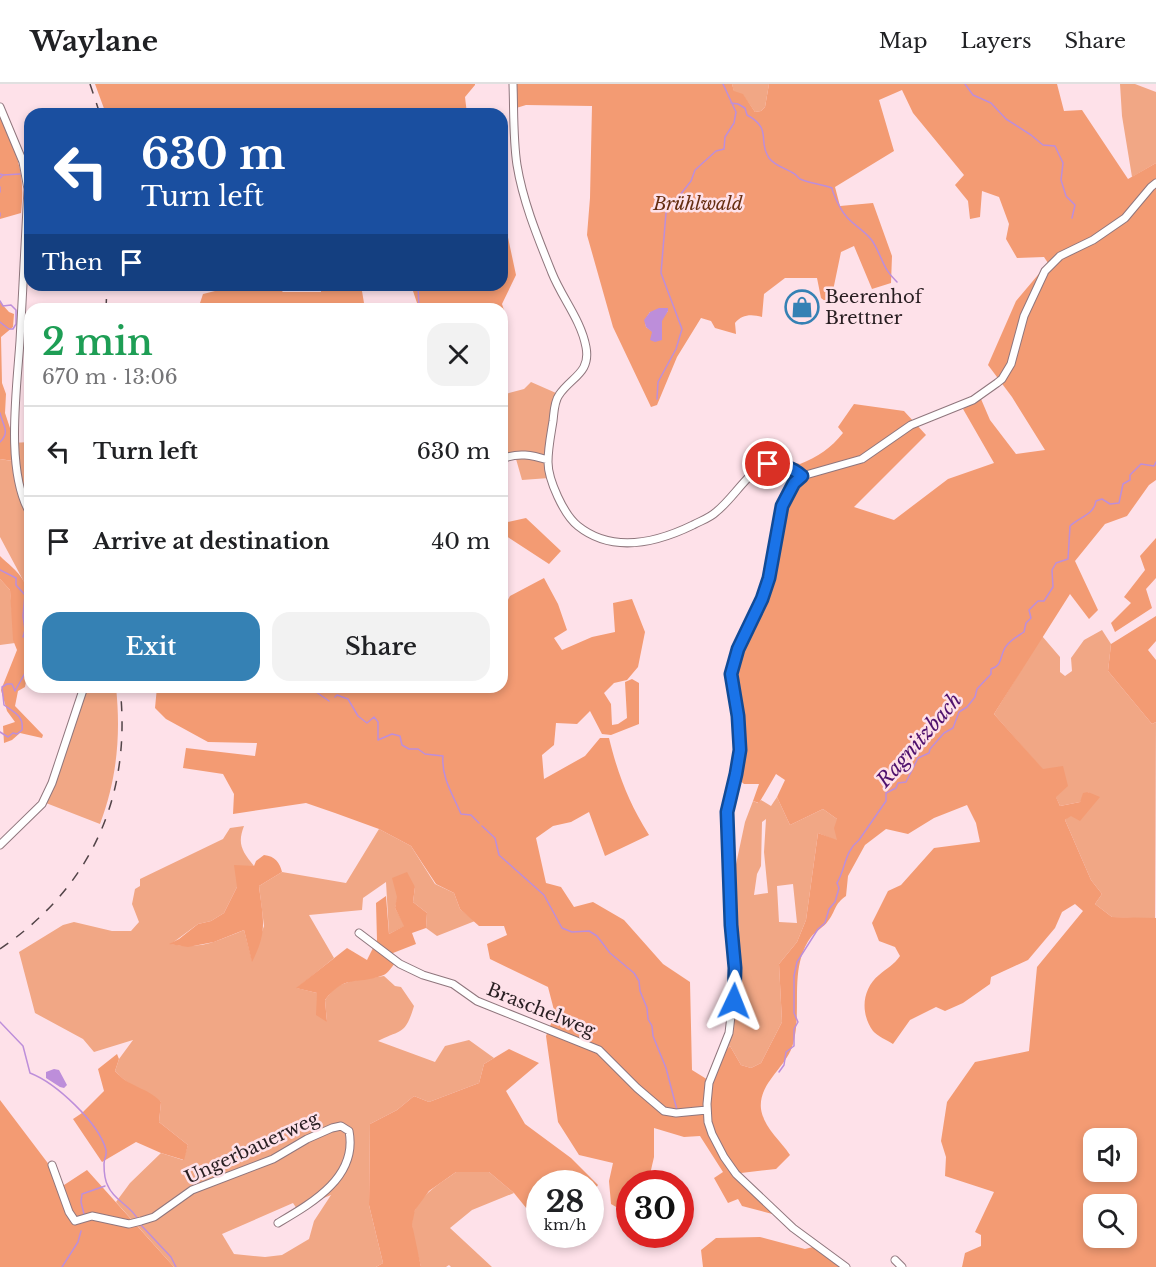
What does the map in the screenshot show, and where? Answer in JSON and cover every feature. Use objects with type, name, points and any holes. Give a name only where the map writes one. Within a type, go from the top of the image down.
[{"type":"street","points":[[513,84],[517,166],[526,203],[558,288],[576,318],[586,345],[587,357],[584,369],[558,396],[548,460],[554,485],[565,512],[586,532],[600,539],[623,544],[655,540],[716,513],[753,472],[763,466],[777,464],[796,470],[802,476]]},
{"type":"street","points":[[0,107],[24,171]]},
{"type":"street","points":[[846,1267],[793,1228],[736,1174],[712,1134],[707,1110],[709,1083],[726,1043],[732,1019],[735,990],[727,812],[740,750],[738,716],[731,674],[738,649],[762,599],[769,578],[782,506],[794,483],[802,476],[862,459],[911,425],[973,400],[997,384],[1011,364],[1024,316],[1045,271],[1060,256],[1093,240],[1125,218],[1156,183]]},
{"type":"street","points":[[24,252],[14,409],[17,469],[24,499]]},
{"type":"street","points":[[508,456],[513,454],[529,455],[548,460]]},
{"type":"street","points":[[0,845],[42,804],[52,783],[82,693]]},
{"type":"street","name":"Braschelweg","points":[[359,933],[400,964],[423,975],[453,984],[477,1001],[599,1050],[664,1111],[676,1113],[707,1110]]},
{"type":"street","name":"Ungerbauerweg","points":[[51,1165],[69,1212],[75,1221],[92,1215],[129,1224],[154,1217],[192,1190],[273,1159],[307,1139],[341,1126],[349,1131],[351,1142],[339,1177],[324,1193],[278,1223]]},
{"type":"street","points":[[895,1260],[902,1267]]},
{"type":"shaded area","points":[[732,84],[769,84],[765,107],[755,112],[743,95],[734,92]]},
{"type":"shaded area","points":[[1120,84],[1135,84],[1156,92],[1156,163],[1132,177],[1122,116]]},
{"type":"shaded area","points":[[659,308],[668,308],[668,311],[662,321],[662,340],[655,342],[650,340],[652,332],[646,327],[644,320],[650,312]]},
{"type":"shaded area","points":[[531,382],[556,393],[549,478],[522,480],[514,452],[508,454],[508,393],[524,389]]},
{"type":"shaded area","points":[[24,442],[24,583],[0,537],[0,459],[12,461],[12,443]]},
{"type":"shaded area","points":[[0,579],[10,590],[15,643],[0,645]]},
{"type":"shaded area","points":[[1102,630],[1111,644],[1108,671],[1152,724],[1156,722],[1155,919],[1112,917],[1095,904],[1102,894],[1091,880],[1065,820],[1092,795],[1088,792],[1080,802],[1060,806],[1043,770],[994,714],[1042,636],[1060,657],[1060,672],[1065,676],[1072,671],[1071,658],[1084,640]]},
{"type":"shaded area","points":[[84,693],[116,693],[118,740],[114,774],[100,824],[46,803],[61,766]]},
{"type":"shaded area","points":[[777,797],[790,825],[823,809],[837,819],[837,841],[818,833],[806,920],[797,942],[779,964],[782,1022],[761,1063],[751,1068],[741,1065],[730,1046],[723,1053],[733,1007],[732,871],[735,869],[745,822],[753,801],[758,803],[761,800],[771,806]],"holes":[[[766,819],[764,852],[768,893],[754,895],[757,874],[761,866],[762,822]],[[793,884],[797,923],[779,922],[777,886]]]},
{"type":"shaded area","points":[[244,826],[241,838],[242,847],[254,866],[237,887],[224,913],[211,921],[198,924],[171,944],[200,945],[244,930],[252,960],[264,926],[259,886],[282,872],[346,883],[379,829],[411,846],[435,884],[454,893],[460,909],[475,921],[437,936],[426,928],[427,913],[413,902],[415,887],[393,879],[398,897],[395,908],[405,926],[389,934],[386,882],[363,898],[362,910],[309,915],[334,958],[297,988],[317,993],[327,1022],[325,1000],[335,987],[351,981],[384,976],[395,986],[401,987],[414,1006],[405,1027],[378,1041],[435,1062],[445,1046],[469,1040],[494,1058],[484,1064],[479,1083],[429,1102],[414,1096],[397,1110],[370,1124],[369,1205],[383,1263],[376,1267],[174,1267],[116,1202],[130,1183],[161,1153],[183,1160],[188,1145],[159,1122],[161,1102],[131,1084],[115,1071],[119,1059],[133,1040],[94,1052],[83,1039],[35,1013],[19,952],[63,925],[74,922],[112,931],[131,931],[139,922],[132,904],[135,889],[140,886],[140,879],[223,839],[230,828]],"holes":[[[331,1195],[314,1221],[309,1239],[282,1255],[265,1257],[234,1254],[222,1234],[293,1203],[297,1209]]]},
{"type":"shaded area","points":[[59,1070],[67,1085],[64,1088],[46,1078],[46,1072]]},
{"type":"shaded area","points":[[456,1172],[489,1172],[514,1193],[472,1210],[450,1228],[492,1267],[451,1267],[449,1265],[421,1267],[414,1241],[413,1216],[427,1194]]},
{"type":"green space","points":[[95,84],[475,84],[465,97],[466,108],[104,108]]},
{"type":"green space","name":"Brühlwald","points":[[513,84],[732,84],[734,91],[743,94],[755,112],[765,107],[769,84],[1057,84],[1064,111],[1082,110],[1128,179],[1156,163],[1156,480],[1149,485],[1127,516],[1105,524],[1075,561],[1098,610],[1089,619],[1070,594],[994,714],[1043,769],[1063,766],[1068,786],[1056,797],[1060,806],[1080,802],[1083,793],[1088,792],[1100,797],[1080,821],[1071,816],[1065,820],[1091,880],[1102,894],[1095,904],[1112,917],[1156,918],[1156,1267],[962,1267],[965,1253],[981,1246],[981,1235],[975,1232],[994,1192],[945,1176],[946,1157],[941,1141],[947,1102],[975,1062],[1029,1051],[1037,967],[1083,911],[1075,904],[1062,912],[1055,928],[1028,960],[991,977],[990,984],[963,1003],[945,1011],[936,1007],[910,1020],[893,1044],[875,1033],[866,1017],[866,994],[873,981],[900,956],[895,947],[879,941],[872,923],[888,891],[901,885],[934,848],[980,842],[976,823],[967,805],[934,818],[908,834],[886,829],[865,845],[848,876],[846,896],[839,902],[826,923],[811,937],[804,949],[798,976],[796,1031],[793,1044],[785,1060],[768,1083],[761,1100],[765,1122],[790,1155],[776,1169],[741,1173],[737,1177],[743,1186],[776,1215],[742,1206],[738,1199],[728,1203],[714,1178],[723,1172],[700,1136],[684,1137],[654,1128],[654,1157],[651,1170],[616,1170],[616,1207],[611,1204],[609,1181],[613,1163],[579,1155],[558,1122],[546,1036],[555,1014],[548,987],[490,959],[487,944],[507,935],[504,926],[479,926],[460,909],[454,893],[436,884],[411,846],[379,829],[306,803],[233,814],[234,794],[223,774],[183,768],[186,748],[255,756],[257,743],[208,742],[166,719],[155,708],[156,693],[508,693],[508,600],[510,596],[544,578],[558,604],[567,630],[554,638],[562,650],[592,637],[615,632],[613,603],[632,599],[645,632],[638,667],[627,680],[614,683],[604,693],[611,704],[612,725],[618,724],[627,718],[625,682],[632,679],[639,683],[639,724],[611,735],[602,734],[590,711],[577,724],[556,723],[554,745],[542,755],[544,779],[585,756],[600,738],[609,738],[625,788],[649,835],[605,856],[589,812],[571,822],[553,826],[536,838],[546,883],[561,887],[574,907],[593,902],[624,920],[663,964],[690,982],[692,1070],[713,1083],[723,1053],[730,1046],[741,1065],[751,1068],[761,1063],[782,1022],[779,964],[797,942],[806,920],[818,833],[837,840],[834,828],[837,819],[823,809],[790,825],[777,797],[785,780],[776,774],[759,803],[753,801],[759,784],[744,784],[737,778],[739,710],[728,665],[744,628],[752,626],[765,600],[773,573],[783,513],[792,491],[805,472],[777,467],[767,469],[764,461],[777,458],[800,464],[818,455],[829,448],[843,433],[838,427],[854,404],[904,411],[926,435],[854,507],[894,520],[948,479],[994,463],[963,409],[981,399],[990,420],[1016,454],[1045,450],[1012,397],[988,365],[1016,301],[1048,263],[1044,257],[1017,258],[1006,239],[1009,224],[999,197],[982,191],[980,217],[970,219],[968,201],[955,185],[964,175],[913,113],[902,90],[879,100],[894,151],[835,187],[840,206],[873,203],[892,256],[891,283],[872,289],[854,246],[841,252],[830,305],[821,298],[817,278],[785,278],[764,294],[762,317],[744,316],[735,323],[736,334],[715,328],[711,321],[701,318],[677,357],[657,405],[651,407],[613,327],[587,235],[592,106],[526,105],[513,109]],"holes":[[[668,311],[652,331],[646,327],[645,320],[650,312]]]},
{"type":"green space","points":[[0,116],[21,173],[22,198],[21,213],[0,219]]},
{"type":"green space","points":[[508,237],[516,275],[502,303],[417,303],[413,291],[508,291]]},
{"type":"green space","points":[[215,291],[362,291],[364,303],[200,303],[203,294]]},
{"type":"green space","points":[[0,302],[14,314],[13,327],[1,337],[2,383],[6,394],[5,413],[12,434],[13,461],[0,459]]},
{"type":"green space","points":[[526,518],[561,551],[549,564],[508,537],[508,522]]},
{"type":"green space","points":[[1156,538],[1156,578],[1146,589],[1152,608],[1115,632],[1111,623],[1131,603],[1124,597],[1145,570],[1140,556]]},
{"type":"green space","points":[[0,556],[24,582],[24,688],[18,691],[15,706],[43,735],[42,738],[20,733],[4,743],[3,726],[15,722],[7,711],[1,690],[17,650],[13,640],[10,590],[0,579]]},
{"type":"green space","points":[[1156,616],[1156,641],[1148,650],[1156,660],[1156,722],[1152,724],[1108,671],[1111,644]]},
{"type":"green space","points":[[264,855],[276,860],[282,872],[259,886],[263,925],[260,942],[252,962],[244,930],[214,942],[188,947],[169,944],[198,924],[211,921],[224,913],[237,887],[234,865],[254,866],[256,861]]},
{"type":"green space","points":[[407,872],[415,887],[413,902],[427,913],[426,928],[412,933],[416,944],[393,953],[395,963],[385,974],[372,979],[345,983],[332,992],[325,1000],[327,1022],[316,1015],[317,993],[296,988],[347,948],[367,960],[377,940],[376,903],[386,896],[389,934],[404,926],[395,908],[397,897],[392,878]]},
{"type":"green space","points":[[509,1049],[539,1063],[506,1091],[525,1124],[571,1158],[583,1170],[526,1170],[526,1208],[514,1193],[489,1172],[456,1172],[429,1191],[415,1210],[412,1224],[421,1267],[376,1267],[383,1263],[369,1205],[370,1124],[397,1110],[414,1096],[429,1102],[479,1083],[484,1064]]},
{"type":"green space","points":[[117,1054],[119,1059],[115,1071],[161,1102],[159,1122],[188,1145],[184,1160],[136,1142],[102,1162],[73,1119],[104,1091],[98,1069]]},
{"type":"green space","points":[[0,1100],[50,1166],[61,1187],[87,1170],[174,1267],[0,1267]]},
{"type":"green space","points":[[760,1237],[805,1249],[813,1247],[841,1267],[703,1267],[701,1250],[716,1238]]},
{"type":"waterway","points":[[657,399],[658,382],[676,349],[682,329],[661,273],[666,213],[691,181],[695,170],[716,151],[724,149],[725,137],[734,123],[736,112],[723,84]]},
{"type":"waterway","points":[[965,84],[973,95],[991,103],[1006,119],[1043,145],[1055,146],[1063,163],[1061,180],[1066,196],[1075,205],[1072,218]]},
{"type":"waterway","points":[[731,103],[745,108],[747,115],[760,125],[764,146],[771,161],[794,173],[800,179],[832,188],[844,214],[870,238],[885,267],[897,282]]},
{"type":"waterway","points":[[0,174],[3,175],[0,178]]},
{"type":"waterway","points":[[3,175],[20,174]]},
{"type":"waterway","points":[[0,187],[0,192]]},
{"type":"waterway","points":[[418,291],[419,303]]},
{"type":"waterway","points":[[0,301],[3,306],[11,305],[16,310],[16,324],[13,329],[9,329],[0,322]]},
{"type":"waterway","points":[[0,413],[5,428],[5,435],[0,442]]},
{"type":"waterway","name":"Ragnitzbach","points":[[779,1072],[784,1065],[786,1052],[794,1046],[794,1029],[798,1022],[794,1013],[794,976],[797,962],[818,929],[825,923],[829,909],[835,902],[839,888],[837,883],[850,850],[886,801],[886,793],[896,788],[898,783],[906,782],[918,758],[929,753],[944,733],[953,728],[959,712],[967,707],[975,697],[977,689],[991,674],[991,669],[998,665],[1007,645],[1024,632],[1026,623],[1031,618],[1029,610],[1038,601],[1044,601],[1053,587],[1052,570],[1056,563],[1068,559],[1070,526],[1089,513],[1096,501],[1102,499],[1110,504],[1119,503],[1123,484],[1130,480],[1130,475],[1141,464],[1154,466],[1156,462]]},
{"type":"waterway","points":[[0,570],[16,578],[16,585],[24,594]]},
{"type":"waterway","points":[[24,606],[24,623]]},
{"type":"waterway","points":[[0,732],[8,737],[22,730],[20,718],[4,705],[2,687],[12,684],[15,691],[24,675]]},
{"type":"waterway","points":[[318,693],[329,701]]},
{"type":"waterway","points":[[335,697],[337,695],[348,699],[358,716],[367,723],[374,717],[378,722],[378,740],[392,734],[400,736],[402,745],[409,749],[418,749],[425,754],[443,756],[446,779],[461,814],[471,815],[479,823]]},
{"type":"waterway","points":[[482,826],[495,838],[499,855],[544,895],[562,928],[572,932],[589,931],[597,936],[610,953],[634,973],[639,981],[653,1036],[666,1068],[677,1110]]},
{"type":"waterway","points":[[0,1022],[23,1046],[30,1073],[52,1085],[64,1095],[95,1128],[106,1150],[104,1166],[107,1184],[114,1196],[132,1211],[138,1220]]},
{"type":"waterway","points":[[84,1214],[82,1194],[105,1186]]},
{"type":"waterway","points":[[140,1224],[171,1257],[176,1267]]},
{"type":"waterway","points":[[62,1267],[78,1242],[81,1231]]},
{"type":"railway","points":[[90,84],[98,108]]},
{"type":"railway","points":[[106,303],[107,291]]},
{"type":"railway","points":[[0,949],[32,924],[59,897],[81,868],[99,836],[111,802],[119,766],[122,727],[120,693]]},
{"type":"place","name":"Beerenhof Brettner","points":[[802,307]]},
{"type":"route","points":[[734,1001],[735,968],[727,812],[740,750],[738,716],[731,674],[738,649],[762,599],[769,578],[785,497],[797,479],[802,476],[796,470],[777,464],[768,464]]}]
